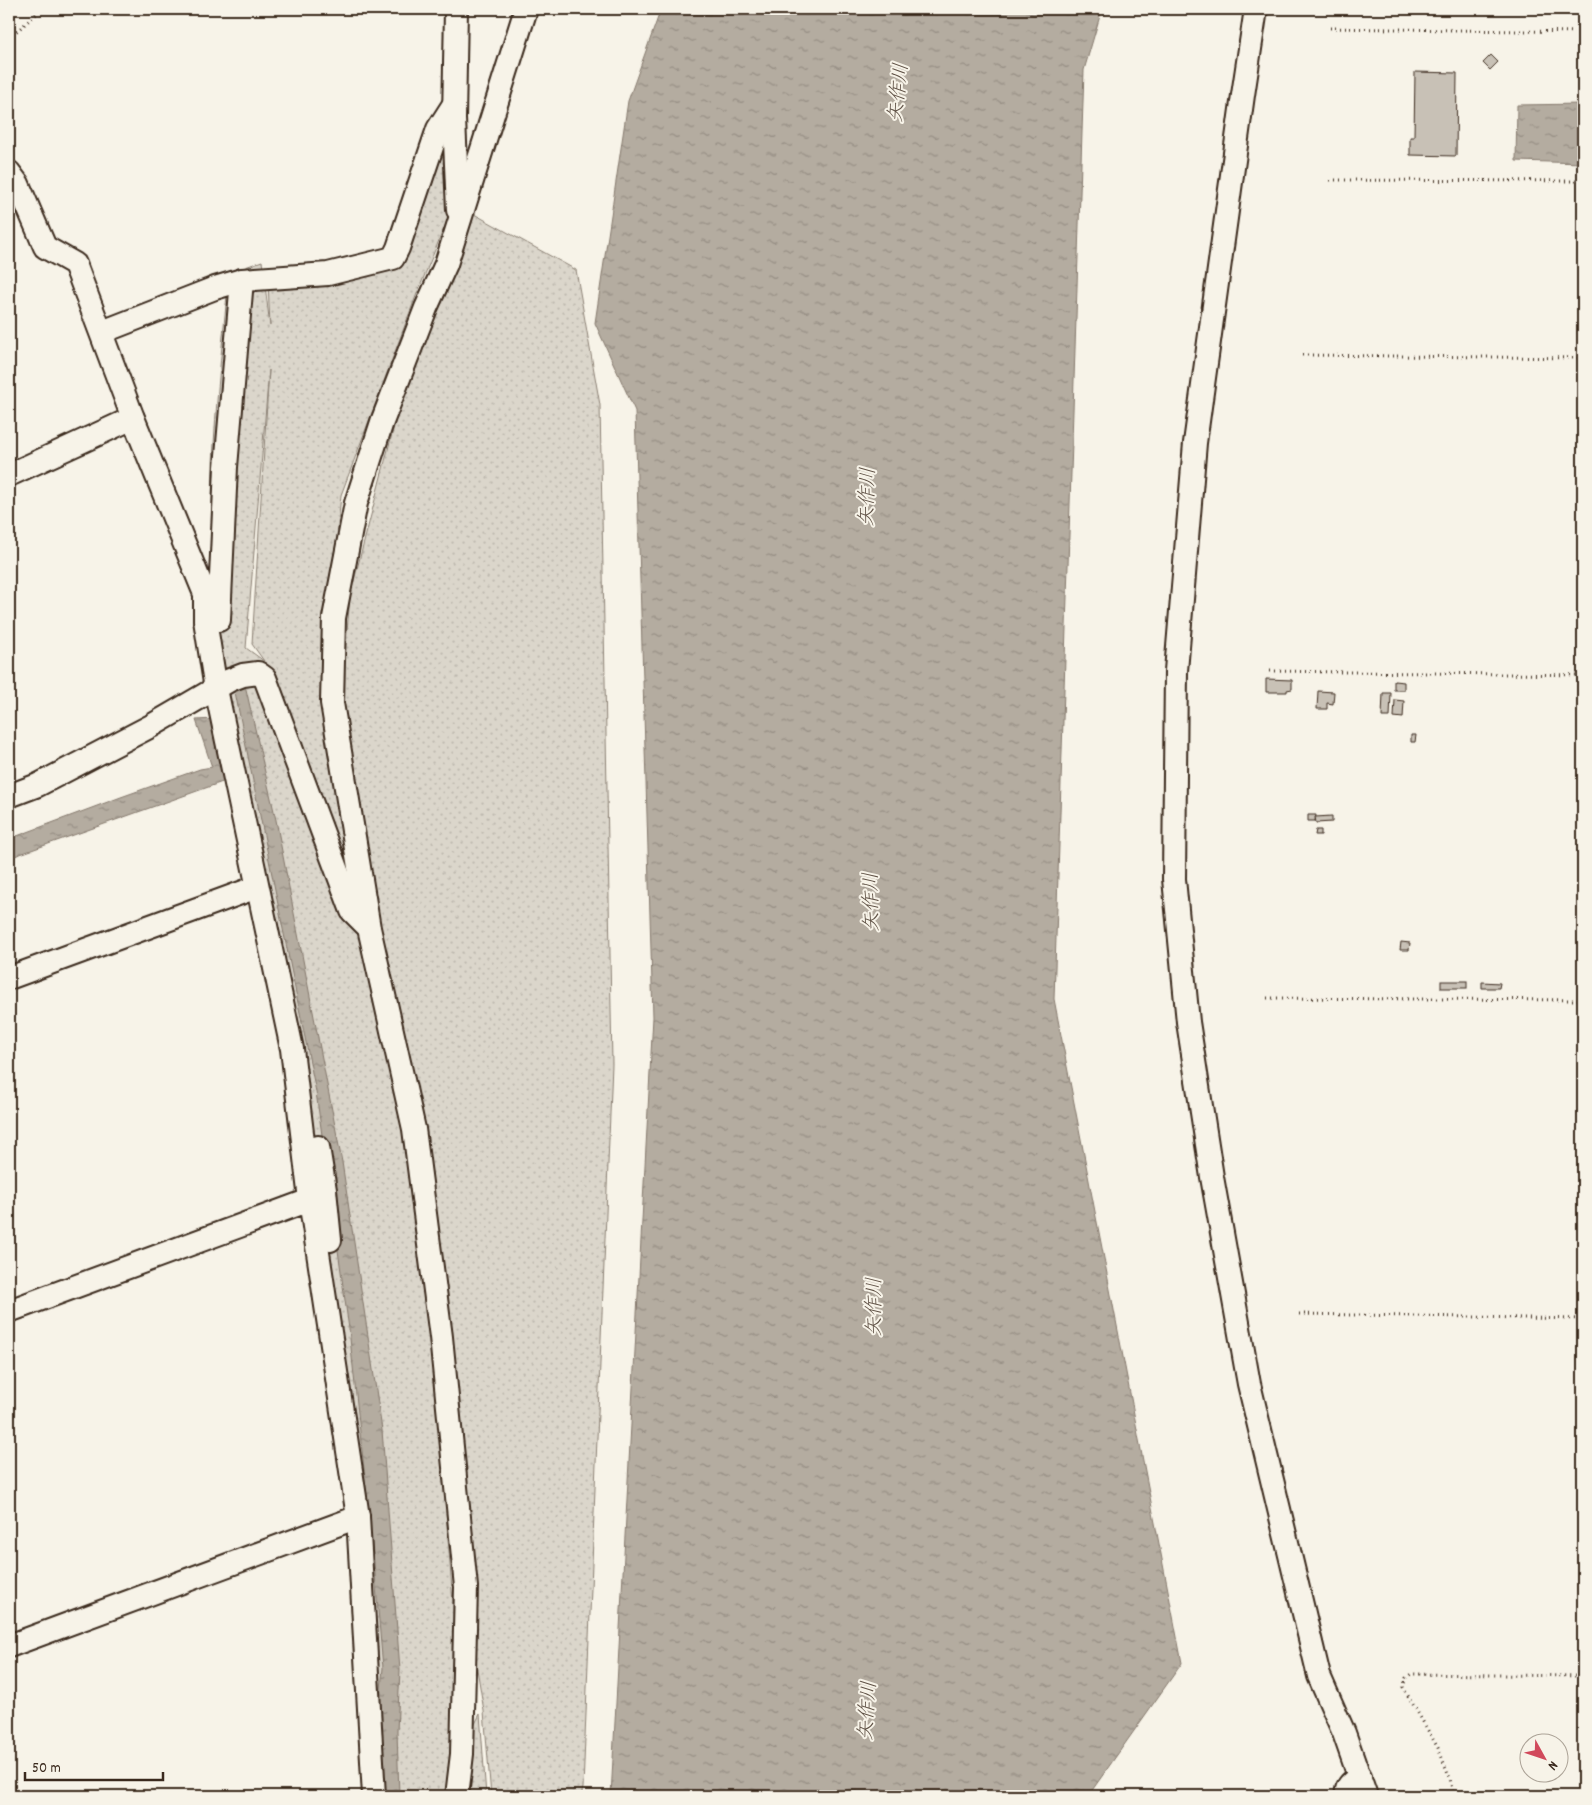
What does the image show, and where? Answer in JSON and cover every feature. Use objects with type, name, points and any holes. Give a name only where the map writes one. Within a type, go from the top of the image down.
[{"type":"street","points":[[456,9],[454,104],[458,226]]},
{"type":"street","points":[[457,1796],[462,1754],[466,1587],[441,1337],[414,1129],[369,928],[332,703],[334,618],[356,503],[379,431],[426,308],[446,264],[526,9]]},
{"type":"street","points":[[1256,9],[1241,104],[1195,443],[1176,670],[1174,879],[1188,1022],[1212,1177],[1249,1384],[1319,1676],[1344,1733],[1363,1786]]},
{"type":"street","points":[[102,332],[215,288],[242,280],[328,274],[393,258],[438,129],[454,104]]},
{"type":"street","points":[[9,172],[18,184],[45,247],[75,264],[134,418],[205,594],[205,620],[223,684],[268,887],[300,1042],[325,1190],[343,1368],[363,1513],[379,1796]]},
{"type":"street","points":[[242,280],[226,467],[218,638],[223,684],[257,887],[292,1049],[310,1200],[358,1518],[374,1796]]},
{"type":"street","points":[[9,475],[134,418]]},
{"type":"street","points":[[9,796],[38,785],[151,726],[223,684],[243,675],[258,673],[265,678],[352,911],[369,928]]},
{"type":"street","points":[[9,978],[257,887]]},
{"type":"street","points":[[9,1311],[310,1200]]},
{"type":"street","points":[[9,1646],[358,1518]]},
{"type":"street","points":[[462,1725],[470,1740],[472,1796]]},
{"type":"street","points":[[1347,1796],[1346,1791],[1350,1783],[1363,1786]]},
{"type":"path","points":[[9,38],[42,9]]},
{"type":"path","points":[[1330,28],[1583,32]]},
{"type":"path","points":[[1330,180],[1583,181]]},
{"type":"path","points":[[1302,355],[1583,358]]},
{"type":"path","points":[[1270,671],[1583,675]]},
{"type":"path","points":[[1268,998],[1583,1000]]},
{"type":"path","points":[[1299,1314],[1583,1319]]},
{"type":"path","points":[[1453,1796],[1450,1778],[1438,1748],[1403,1687],[1406,1678],[1411,1674],[1583,1676]]},
{"type":"shaded area","points":[[449,131],[449,216],[416,296],[341,495],[322,690],[354,899],[276,678],[266,663],[220,671],[212,549],[212,478],[229,273],[262,261],[270,326],[268,281],[388,268]],"holes":[[[269,370],[252,644],[264,661],[246,648]]]},
{"type":"shaded area","points":[[474,214],[576,270],[600,405],[612,1064],[583,1788],[581,1796],[491,1796],[484,1711],[471,1633],[378,922],[341,702],[350,596],[405,384]]},
{"type":"shaded area","points":[[255,681],[365,937],[396,1093],[424,1263],[448,1511],[446,1511],[453,1604],[454,1669],[448,1796],[376,1796],[360,1517],[222,693]]},
{"type":"shaded area","points":[[480,1714],[486,1796],[461,1796],[467,1740]]},
{"type":"water","name":"矢作川","points":[[661,9],[1102,9],[1084,70],[1054,999],[1182,1663],[1088,1796],[611,1796],[653,1017],[635,411],[595,323],[628,101]]},
{"type":"water","points":[[1583,104],[1583,163],[1516,161],[1517,105]]},
{"type":"water","points":[[245,685],[276,820],[342,1162],[382,1430],[400,1670],[397,1731],[399,1796],[382,1796],[379,1743],[383,1668],[374,1563],[349,1329],[316,1092],[234,687]]},
{"type":"water","points":[[214,719],[228,780],[9,858],[9,839],[121,797],[200,769],[212,767],[196,720]]},
{"type":"building","points":[[1491,55],[1498,62],[1490,70],[1483,63]]},
{"type":"building","points":[[1415,72],[1457,73],[1456,156],[1410,155],[1410,137],[1414,137]]},
{"type":"building","points":[[1266,679],[1292,680],[1292,689],[1287,690],[1287,692],[1266,692]]},
{"type":"building","points":[[1394,681],[1404,682],[1404,690],[1394,690]]},
{"type":"building","points":[[1318,691],[1334,692],[1333,704],[1327,703],[1327,709],[1317,709]]},
{"type":"building","points":[[1383,693],[1391,693],[1390,717],[1382,717]]},
{"type":"building","points":[[1395,700],[1404,701],[1403,718],[1394,717]]},
{"type":"building","points":[[1411,735],[1416,735],[1415,742],[1411,742]]},
{"type":"building","points":[[1308,815],[1316,815],[1315,821],[1308,821]]},
{"type":"building","points":[[1332,816],[1332,822],[1316,823],[1315,817]]},
{"type":"building","points":[[1316,830],[1321,830],[1321,835],[1315,835]]},
{"type":"building","points":[[1401,942],[1410,943],[1409,950],[1400,950]]},
{"type":"building","points":[[1441,981],[1467,981],[1467,988],[1441,988]]},
{"type":"building","points":[[1482,982],[1500,983],[1499,988],[1482,988]]}]
